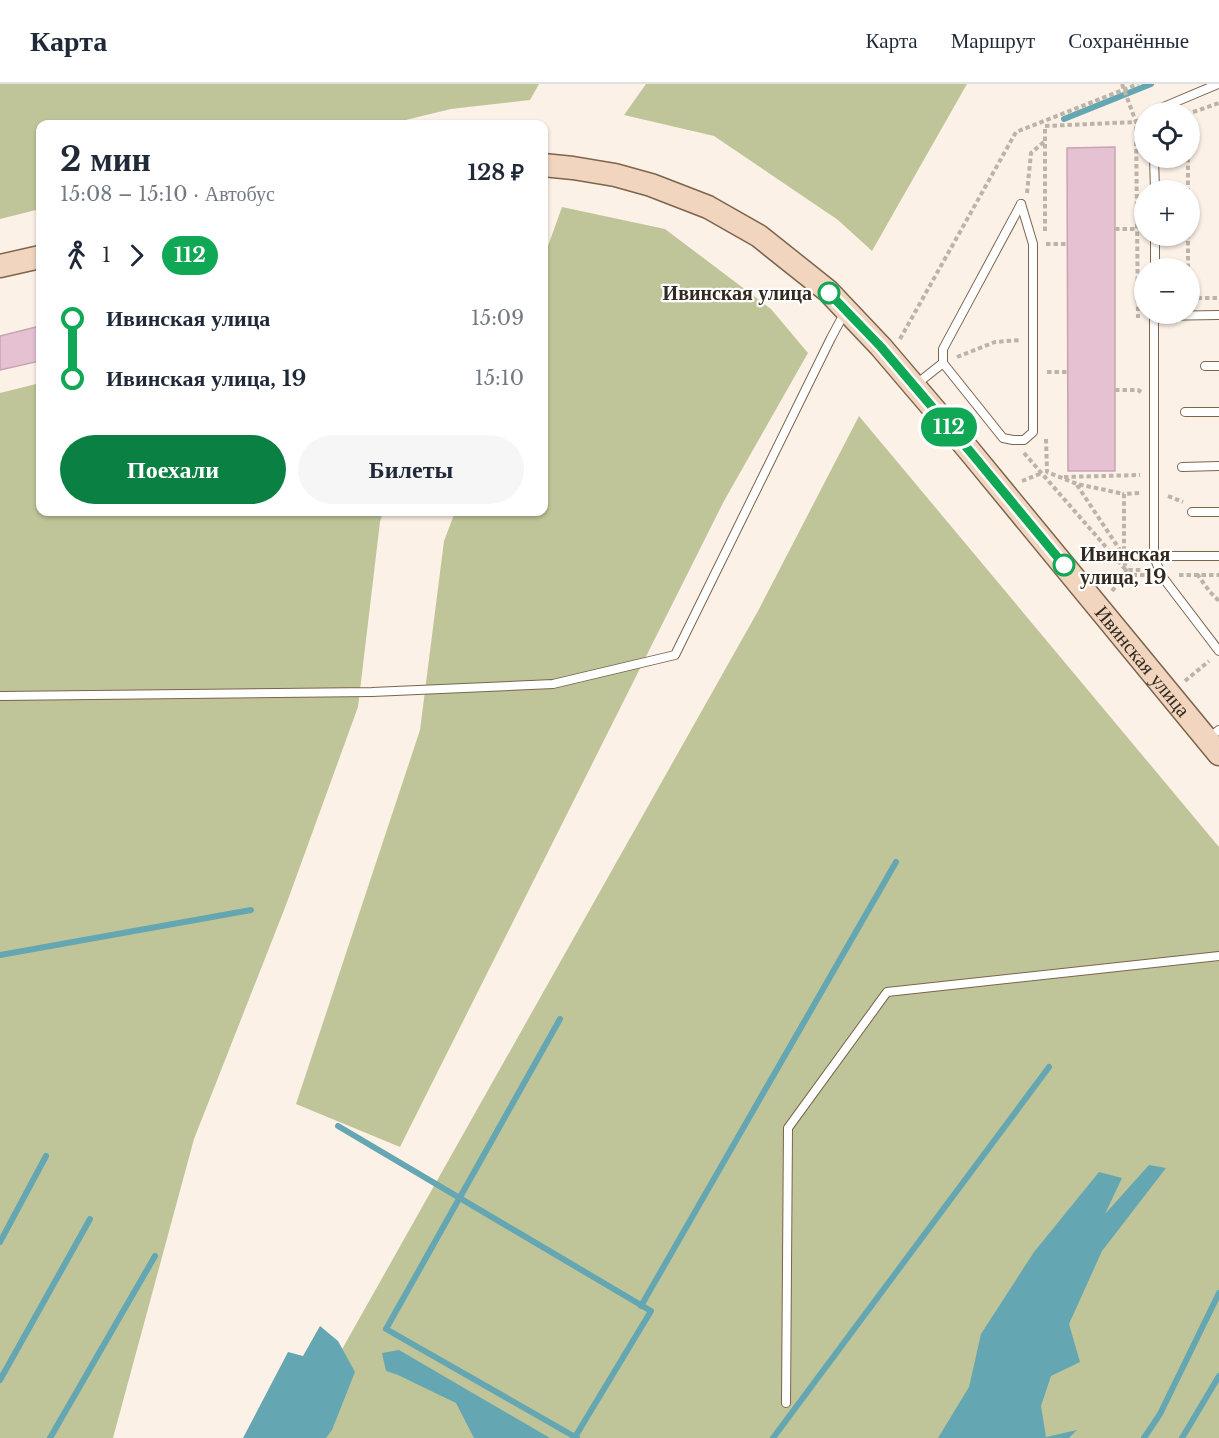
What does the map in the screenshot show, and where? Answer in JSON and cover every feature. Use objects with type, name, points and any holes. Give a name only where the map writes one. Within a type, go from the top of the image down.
[{"type":"street","name":"Ивинская улица","points":[[548,166],[615,175],[651,185],[708,207],[759,236],[828,291],[881,347],[1215,741]]},
{"type":"street","points":[[0,266],[36,258]]},
{"type":"lane","points":[[1175,102],[1218,84]]},
{"type":"lane","points":[[1021,204],[1033,244],[1033,432],[1024,440],[1013,440],[1003,438],[943,363],[943,349],[1021,204]]},
{"type":"lane","points":[[0,696],[372,692],[553,684],[675,654],[846,311]]},
{"type":"lane","points":[[1200,315],[1219,315]]},
{"type":"lane","points":[[1154,324],[1154,556],[1161,575],[1219,651]]},
{"type":"lane","points":[[913,386],[943,363]]},
{"type":"lane","points":[[1205,366],[1219,366]]},
{"type":"lane","points":[[1185,412],[1219,412]]},
{"type":"lane","points":[[1182,467],[1219,466]]},
{"type":"lane","points":[[1192,512],[1219,512]]},
{"type":"lane","points":[[1154,556],[1219,556]]},
{"type":"lane","points":[[786,1402],[788,1128],[887,992],[1219,956]]},
{"type":"path","points":[[1122,84],[1134,116]]},
{"type":"path","points":[[899,340],[1016,132],[1138,84]]},
{"type":"path","points":[[1200,110],[1219,103]]},
{"type":"path","points":[[1045,233],[1045,126],[1134,122]]},
{"type":"path","points":[[1021,204],[1027,194],[1031,153],[1045,141]]},
{"type":"path","points":[[1114,228],[1134,228]]},
{"type":"path","points":[[1046,244],[1067,244]]},
{"type":"path","points":[[1200,298],[1219,298]]},
{"type":"path","points":[[943,363],[995,342],[1033,339]]},
{"type":"path","points":[[1045,379],[1045,372],[1067,372]]},
{"type":"path","points":[[1115,390],[1138,390],[1138,401]]},
{"type":"path","points":[[1046,428],[1047,472]]},
{"type":"path","points":[[1013,440],[1126,570]]},
{"type":"path","points":[[1012,485],[1047,472],[1077,484],[1124,494],[1140,493],[1140,464]]},
{"type":"path","points":[[1060,477],[1140,475]]},
{"type":"path","points":[[1077,484],[1124,557]]},
{"type":"path","points":[[1108,597],[1125,575],[1126,570],[1124,494]]},
{"type":"path","points":[[1196,570],[1209,592],[1219,602]]},
{"type":"path","points":[[1182,684],[1212,659]]},
{"type":"green space","points":[[0,84],[539,84],[530,100],[451,109],[406,120],[36,120],[36,210],[0,219]]},
{"type":"green space","points":[[646,84],[967,84],[872,251],[838,220],[714,136],[624,115]]},
{"type":"green space","points":[[562,207],[665,229],[771,309],[808,353],[724,501],[400,1147],[296,1104],[420,730],[444,541],[453,516],[548,516],[548,246]]},
{"type":"green space","points":[[36,384],[36,516],[382,516],[358,707],[286,905],[194,1139],[113,1438],[0,1438],[0,393]]},
{"type":"green space","points":[[859,416],[1219,847],[1219,1438],[292,1438],[758,611]]},
{"type":"water","points":[[1149,1165],[1166,1168],[1102,1251],[1069,1324],[1080,1362],[1051,1376],[1041,1406],[1046,1437],[1077,1430],[1069,1438],[938,1438],[969,1387],[981,1334],[1034,1252],[1099,1172],[1122,1178],[1105,1214]]},
{"type":"water","points":[[320,1326],[338,1341],[355,1372],[332,1430],[326,1438],[243,1438],[288,1352],[303,1356]]},
{"type":"water","points":[[399,1350],[550,1438],[474,1438],[456,1403],[386,1371],[382,1353]]},
{"type":"building","points":[[1115,147],[1115,471],[1068,471],[1067,148]]},
{"type":"building","points":[[36,327],[36,362],[0,370],[0,336]]},
{"type":"waterway","points":[[1064,119],[1151,84]]},
{"type":"waterway","points":[[641,1306],[896,862]]},
{"type":"waterway","points":[[0,955],[251,910]]},
{"type":"waterway","points":[[560,1019],[386,1329],[577,1438]]},
{"type":"waterway","points":[[773,1438],[1049,1067]]},
{"type":"waterway","points":[[338,1126],[651,1311],[575,1437]]},
{"type":"waterway","points":[[0,1242],[46,1156]]},
{"type":"waterway","points":[[0,1380],[90,1219]]},
{"type":"waterway","points":[[50,1438],[155,1256]]},
{"type":"waterway","points":[[1144,1438],[1160,1414],[1219,1293]]},
{"type":"waterway","points":[[1182,1438],[1219,1376]]},
{"type":"bus line","name":"112","points":[[829,293],[881,347],[1064,565]]},
{"type":"place","name":"Ивинская улица","points":[[829,293]]},
{"type":"place","name":"Ивинская улица, 19","points":[[1064,565]]}]
